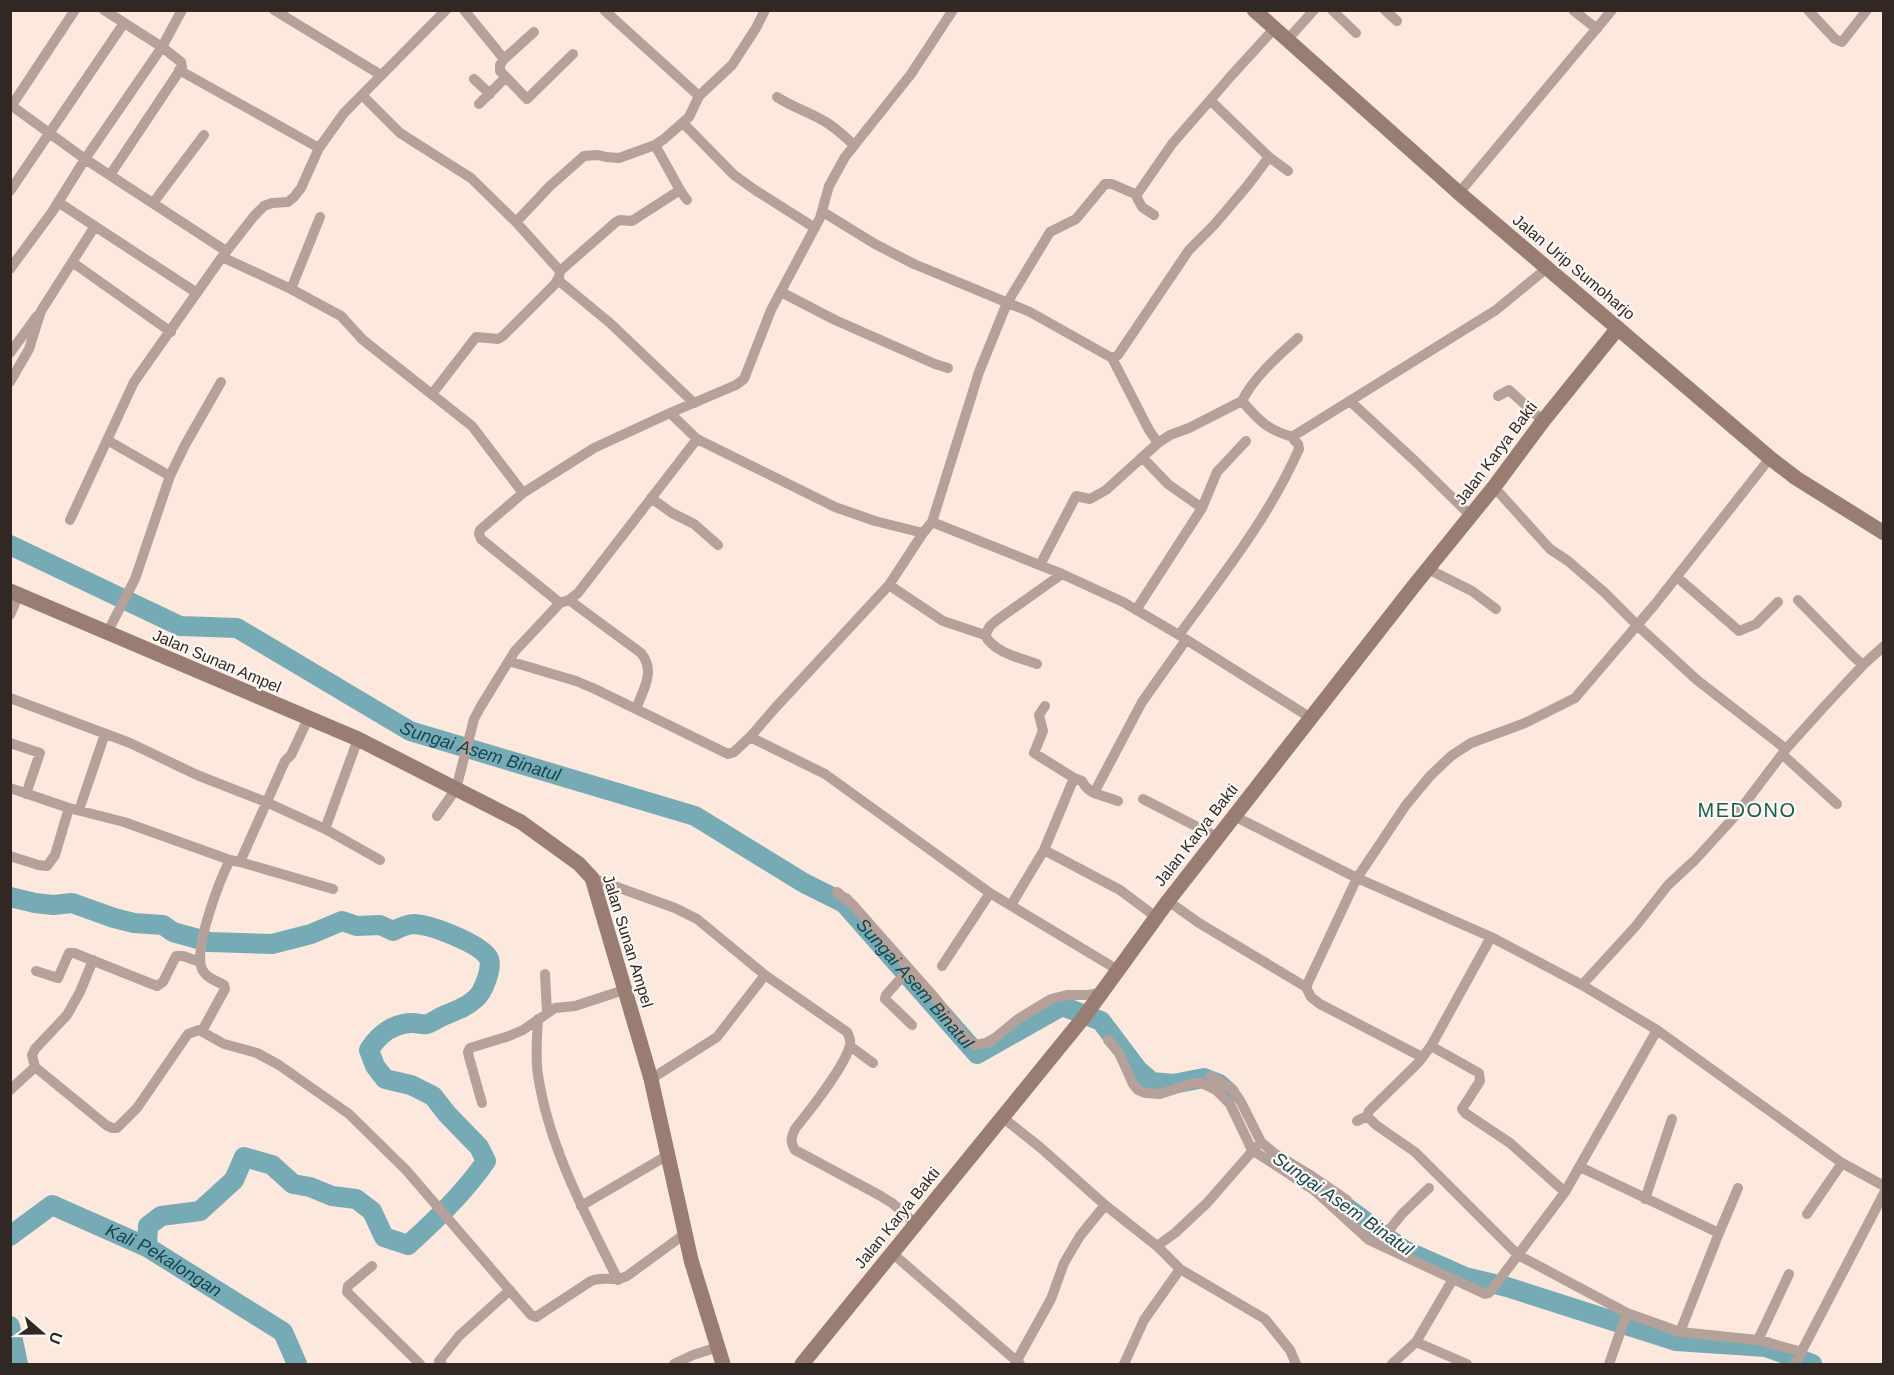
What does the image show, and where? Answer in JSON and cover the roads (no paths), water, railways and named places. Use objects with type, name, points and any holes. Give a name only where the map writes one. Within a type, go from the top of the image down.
[{"type":"street","points":[[75,10],[11,107],[224,254],[341,316],[363,340],[472,426],[523,493]]},
{"type":"street","points":[[104,10],[162,47],[182,65],[110,175]]},
{"type":"street","points":[[10,269],[155,60],[182,10]]},
{"type":"street","points":[[274,10],[381,75]]},
{"type":"street","points":[[70,520],[134,382],[224,254],[264,206],[288,202],[294,197],[308,174],[319,148],[344,114],[446,10]]},
{"type":"street","points":[[464,10],[504,59]]},
{"type":"street","points":[[604,10],[699,96]]},
{"type":"street","points":[[516,222],[550,186],[584,156],[598,154],[619,158],[654,145],[683,123],[689,117],[699,96],[732,65],[765,10]]},
{"type":"street","points":[[636,709],[649,672],[646,659],[641,653],[564,602],[481,539],[480,530],[523,493],[594,448],[736,385],[744,379],[771,310],[823,212],[829,186],[854,145],[911,74],[953,10]]},
{"type":"street","name":"Jalan Urip Sumoharjo","points":[[1254,10],[1459,193],[1770,458],[1796,478],[1884,533]]},
{"type":"street","points":[[1287,40],[1314,10]]},
{"type":"street","points":[[1332,10],[1356,33]]},
{"type":"street","points":[[1385,10],[1397,21]]},
{"type":"street","points":[[1573,10],[1597,29]]},
{"type":"street","points":[[1459,193],[1612,10]]},
{"type":"street","points":[[1808,10],[1835,39],[1842,42],[1867,10]]},
{"type":"street","points":[[10,191],[124,23]]},
{"type":"street","points":[[1135,194],[1144,185],[1172,144],[1274,29]]},
{"type":"street","points":[[534,32],[500,65],[500,71],[527,99],[573,54]]},
{"type":"street","points":[[180,70],[319,148]]},
{"type":"street","points":[[479,104],[506,77]]},
{"type":"street","points":[[474,79],[490,94]]},
{"type":"street","points":[[362,95],[400,133],[471,178],[516,222],[559,276],[694,403]]},
{"type":"street","points":[[777,98],[833,126],[854,145]]},
{"type":"street","points":[[1210,100],[1269,157],[1288,171]]},
{"type":"street","points":[[683,123],[734,175],[815,228]]},
{"type":"street","points":[[153,203],[204,135]]},
{"type":"street","points":[[432,394],[476,337],[498,339],[503,336],[559,276],[616,222],[632,221],[684,195],[654,145]]},
{"type":"street","points":[[1112,358],[1122,350],[1189,250],[1214,225],[1269,157]]},
{"type":"street","points":[[509,661],[576,681],[728,754],[734,752],[889,585],[932,522],[979,372],[1007,303],[1050,232],[1076,219],[1105,184],[1112,184],[1135,194],[1142,207],[1154,215]]},
{"type":"street","points":[[58,202],[197,293]]},
{"type":"street","points":[[823,212],[875,244],[914,264],[1030,312],[1112,358],[1158,443]]},
{"type":"street","points":[[291,289],[320,217]]},
{"type":"street","points":[[10,353],[41,311],[95,226]]},
{"type":"street","points":[[72,262],[171,332]]},
{"type":"street","points":[[1242,401],[1267,428],[1293,437],[1496,310],[1547,268]]},
{"type":"street","points":[[781,292],[835,320],[948,368]]},
{"type":"street","points":[[13,374],[29,349],[41,311]]},
{"type":"street","name":"Jalan Karya Bakti","points":[[802,1365],[1099,998],[1216,837],[1494,487],[1543,420],[1618,328]]},
{"type":"street","points":[[1040,566],[1076,496],[1090,499],[1106,490],[1170,435],[1242,401],[1246,392],[1278,356],[1298,339]]},
{"type":"street","points":[[107,633],[129,592],[170,476],[185,444],[221,382]]},
{"type":"street","points":[[1498,396],[1509,390],[1543,420]]},
{"type":"street","points":[[1350,401],[1471,516]]},
{"type":"street","points":[[670,413],[697,439],[835,507],[875,521],[923,533]]},
{"type":"street","points":[[1094,793],[1142,702],[1269,506],[1299,449],[1293,437]]},
{"type":"street","points":[[437,816],[456,789],[474,719],[519,645],[564,602],[578,593],[697,439]]},
{"type":"street","points":[[107,440],[170,476]]},
{"type":"street","points":[[1136,610],[1202,508],[1217,472],[1246,441]]},
{"type":"street","points":[[1142,457],[1168,484],[1202,508]]},
{"type":"street","points":[[1306,987],[1357,878],[1406,805],[1431,775],[1451,756],[1471,743],[1525,723],[1575,698],[1677,576],[1770,458]]},
{"type":"street","points":[[1494,487],[1550,549],[1568,561],[1595,585],[1697,680],[1785,752],[1837,804]]},
{"type":"street","points":[[651,498],[672,513],[694,524],[718,545]]},
{"type":"street","points":[[932,522],[1062,574],[1136,610],[1311,718]]},
{"type":"street","points":[[1428,569],[1473,591],[1496,609]]},
{"type":"street","points":[[985,635],[997,620],[1062,574]]},
{"type":"street","points":[[1677,576],[1739,632],[1756,624],[1778,602]]},
{"type":"street","points":[[889,585],[943,621],[985,635],[989,642],[1008,653],[1037,664]]},
{"type":"street","points":[[10,615],[14,593]]},
{"type":"street","name":"Jalan Sunan Ampel","points":[[14,593],[358,740],[520,822],[579,864],[592,878],[651,1079],[691,1260],[723,1365]]},
{"type":"street","points":[[1798,600],[1863,665]]},
{"type":"street","points":[[1582,985],[1635,927],[1668,885],[1695,860],[1736,815],[1785,752],[1863,665],[1884,646]]},
{"type":"street","points":[[10,698],[130,743],[264,805],[325,829],[380,860]]},
{"type":"street","points":[[1045,706],[1039,715],[1042,731],[1034,753],[1082,781],[1085,788],[1118,801]]},
{"type":"street","points":[[202,1031],[225,989],[224,985],[206,975],[200,962],[210,908],[308,719]]},
{"type":"street","points":[[10,856],[38,866],[47,866],[55,855],[105,734]]},
{"type":"street","points":[[750,737],[825,774],[990,893],[1118,969]]},
{"type":"street","points":[[325,829],[358,740]]},
{"type":"street","points":[[10,743],[40,753],[26,794]]},
{"type":"street","points":[[1011,905],[1044,850],[1074,778]]},
{"type":"street","points":[[10,788],[74,809],[124,822],[235,861],[333,889]]},
{"type":"street","points":[[1143,799],[1216,837]]},
{"type":"street","points":[[1234,816],[1357,878],[1491,937],[1582,985],[1657,1030],[1842,1163],[1884,1186]]},
{"type":"street","points":[[1044,850],[1134,899],[1156,917]]},
{"type":"street","points":[[592,878],[675,908],[697,919],[765,975],[842,1027],[850,1038],[850,1046],[835,1073],[795,1130],[791,1137],[791,1144],[795,1150],[886,1199],[916,1224]]},
{"type":"street","points":[[837,892],[854,905],[908,970],[935,998],[964,1036],[976,1045],[990,1042],[1018,1019],[1051,999],[1067,995],[1089,995],[1099,998]]},
{"type":"street","points":[[942,966],[990,893]]},
{"type":"street","points":[[1168,900],[1199,923],[1306,987],[1311,997],[1330,1010],[1422,1057]]},
{"type":"street","points":[[1491,937],[1431,1046],[1362,1119],[1376,1125],[1415,1152],[1518,1255],[1627,1315],[1680,1332],[1758,1340],[1799,1358],[1884,1193]]},
{"type":"street","points":[[36,971],[58,978],[69,953],[93,960],[157,986],[163,981],[176,956],[200,962]]},
{"type":"street","points":[[93,960],[80,992],[67,1015],[35,1049],[33,1055],[35,1067],[112,1128],[117,1128],[137,1108],[189,1034],[196,1030],[202,1031],[224,1044],[270,1059],[349,1114],[406,1170],[531,1315],[536,1317],[591,1281],[599,1278],[618,1280],[641,1267],[686,1233]]},
{"type":"street","points":[[908,970],[885,999],[912,1024]]},
{"type":"street","points":[[545,974],[543,1016],[536,1054],[538,1075],[564,1166],[618,1280]]},
{"type":"street","points":[[651,1079],[717,1038],[765,975]]},
{"type":"street","points":[[482,1103],[469,1057],[470,1048],[509,1036],[555,1008],[575,1006],[624,990]]},
{"type":"street","points":[[1211,1076],[1229,1094],[1257,1146],[1314,1190],[1357,1230],[1478,1292],[1489,1293],[1565,1192],[1657,1030]]},
{"type":"street","points":[[1108,1040],[1119,1053],[1138,1090],[1160,1094],[1194,1083],[1202,1083],[1229,1094]]},
{"type":"street","points":[[850,1046],[873,1063]]},
{"type":"street","points":[[1431,1046],[1481,1076],[1462,1109],[1465,1113],[1510,1143],[1565,1192]]},
{"type":"street","points":[[10,1090],[35,1067]]},
{"type":"street","points":[[1002,1117],[1156,1246],[1180,1269],[1265,1319],[1290,1350],[1296,1365]]},
{"type":"street","points":[[1645,1199],[1672,1119]]},
{"type":"street","points":[[1257,1146],[1274,1153],[1347,1200]]},
{"type":"street","points":[[1156,1246],[1175,1233],[1207,1203],[1257,1146]]},
{"type":"street","points":[[581,1206],[668,1155]]},
{"type":"street","points":[[1807,1214],[1842,1163]]},
{"type":"street","points":[[1580,1167],[1719,1233]]},
{"type":"street","points":[[1379,1243],[1392,1225],[1429,1188]]},
{"type":"street","points":[[1680,1332],[1738,1188]]},
{"type":"street","points":[[892,1253],[1017,1364],[1051,1299],[1064,1263],[1080,1236],[1105,1205]]},
{"type":"street","points":[[372,1266],[348,1286],[347,1292],[420,1365]]},
{"type":"street","points":[[1124,1365],[1144,1320],[1180,1269]]},
{"type":"street","points":[[1758,1340],[1789,1274]]},
{"type":"street","points":[[1392,1365],[1416,1342],[1453,1280]]},
{"type":"street","points":[[439,1364],[459,1336],[510,1290]]},
{"type":"street","points":[[1609,1365],[1627,1315]]},
{"type":"street","points":[[1416,1342],[1467,1365]]},
{"type":"street","points":[[674,1365],[690,1356],[718,1347]]},
{"type":"waterway","name":"Sungai Asem Binatul","points":[[10,545],[180,626],[237,628],[410,731],[695,816],[804,883],[844,903],[977,1054],[1062,1006],[1101,1021],[1138,1070],[1152,1082],[1173,1084],[1204,1078],[1219,1084],[1229,1093]]},
{"type":"waterway","points":[[10,897],[53,905],[72,903],[134,923],[163,925],[173,932],[209,942],[272,944],[311,934],[342,921],[357,926],[380,925],[393,931],[406,925],[422,925],[475,946],[488,957],[490,967],[487,979],[478,996],[471,1002],[429,1023],[393,1027],[382,1034],[369,1050],[375,1066],[385,1079],[411,1085],[433,1096],[479,1147],[486,1161],[450,1205],[408,1245],[384,1237],[372,1211],[356,1199],[332,1196],[310,1187],[293,1184],[272,1165],[244,1157],[234,1180],[200,1211],[161,1216],[148,1226],[147,1247]]},
{"type":"waterway","name":"Sungai Asem Binatul","points":[[1299,1175],[1319,1187],[1404,1250],[1465,1277],[1507,1287],[1676,1341],[1766,1347],[1812,1364]]},
{"type":"waterway","name":"Kali Pekalongan","points":[[10,1236],[52,1205],[147,1247],[283,1332],[297,1364]]},
{"type":"waterway","name":"Kali Pekalongan","points":[[10,1326],[18,1364]]},
{"type":"district","name":"MEDONO","points":[[1747,810]]}]
